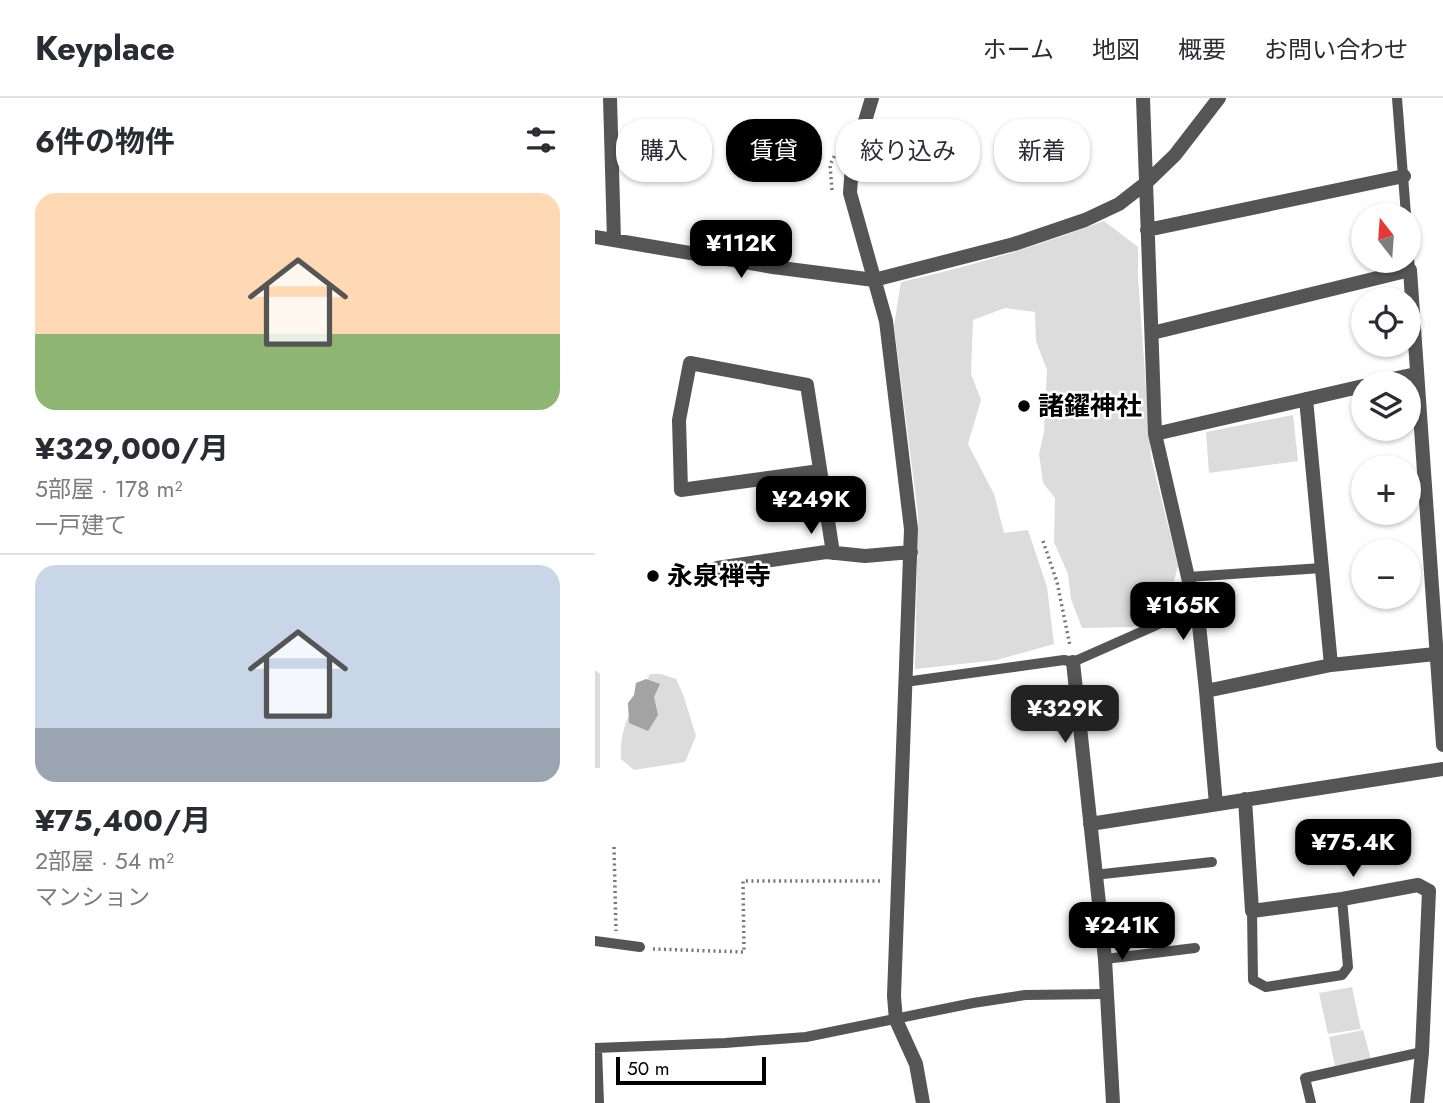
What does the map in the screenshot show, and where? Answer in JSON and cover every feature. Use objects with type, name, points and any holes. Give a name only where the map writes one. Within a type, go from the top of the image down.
[{"type":"street","points":[[610,98],[614,240]]},
{"type":"street","points":[[872,98],[852,164],[850,193],[886,321],[911,529],[893,977],[896,1020],[916,1064],[923,1103]]},
{"type":"street","points":[[1143,98],[1155,434],[1199,625],[1216,804]]},
{"type":"street","points":[[595,237],[773,267],[874,280],[960,259],[1085,220],[1119,204],[1175,155],[1219,98]]},
{"type":"street","points":[[1147,230],[1404,176]]},
{"type":"street","points":[[1152,333],[1375,273]]},
{"type":"street","points":[[1410,273],[1416,371]]},
{"type":"street","points":[[820,471],[681,490],[679,420],[689,363],[807,385],[833,553]]},
{"type":"street","points":[[1155,434],[1351,389]]},
{"type":"street","points":[[1306,398],[1331,665]]},
{"type":"street","points":[[1421,441],[1443,744]]},
{"type":"street","points":[[717,568],[826,552],[865,556],[911,552]]},
{"type":"street","points":[[1429,561],[1443,552]]},
{"type":"street","points":[[1206,691],[1331,665],[1435,654]]},
{"type":"street","points":[[1073,662],[1105,959],[1113,1103]]},
{"type":"street","points":[[1090,824],[1443,769]]},
{"type":"street","points":[[1245,799],[1252,911],[1418,885],[1429,891],[1422,1052],[1417,1103]]},
{"type":"lane","points":[[1397,98],[1405,203]]},
{"type":"lane","points":[[1188,577],[1322,568]]},
{"type":"lane","points":[[905,682],[1065,660],[1073,662],[1177,616],[1192,595]]},
{"type":"lane","points":[[1094,875],[1212,862]]},
{"type":"lane","points":[[1252,911],[1253,981],[1266,987],[1342,975],[1348,967],[1342,899]]},
{"type":"lane","points":[[595,941],[640,947]]},
{"type":"lane","points":[[1105,959],[1195,948]]},
{"type":"lane","points":[[599,1103],[596,1048],[806,1037],[1025,995],[1106,994]]},
{"type":"lane","points":[[1311,1103],[1305,1078],[1422,1052]]},
{"type":"path","points":[[1043,541],[1057,582],[1073,662]]},
{"type":"path","points":[[614,847],[616,944]]},
{"type":"path","points":[[640,947],[663,951],[744,952],[743,881],[898,881]]},
{"type":"shaded area","name":"諸鑃神社","points":[[1104,221],[1138,247],[1151,457],[1178,566],[1165,615],[1131,627],[1082,628],[1071,599],[1068,574],[1054,542],[1055,498],[1043,483],[1039,454],[1044,432],[1047,370],[1036,341],[1035,312],[1005,308],[973,320],[971,374],[981,400],[968,444],[994,494],[1004,533],[1028,530],[1047,587],[1054,644],[997,660],[915,669],[918,514],[894,326],[901,282],[1003,255]]},
{"type":"shaded area","points":[[1293,415],[1298,461],[1209,473],[1206,432]]},
{"type":"shaded area","points":[[595,670],[600,674],[600,768],[595,768]]},
{"type":"shaded area","points":[[650,674],[676,679],[696,736],[685,762],[634,770],[621,759],[621,746],[625,724]]},
{"type":"shaded area","points":[[646,679],[660,684],[654,697],[658,715],[648,731],[629,723],[628,703],[634,695],[636,683]]},
{"type":"shaded area","points":[[1352,987],[1361,1029],[1328,1034],[1319,993]]},
{"type":"shaded area","points":[[1363,1030],[1371,1059],[1335,1066],[1329,1037]]},
{"type":"place","name":"諸鑃神社","points":[[1024,406]]},
{"type":"place","name":"永泉禅寺","points":[[653,576]]}]
